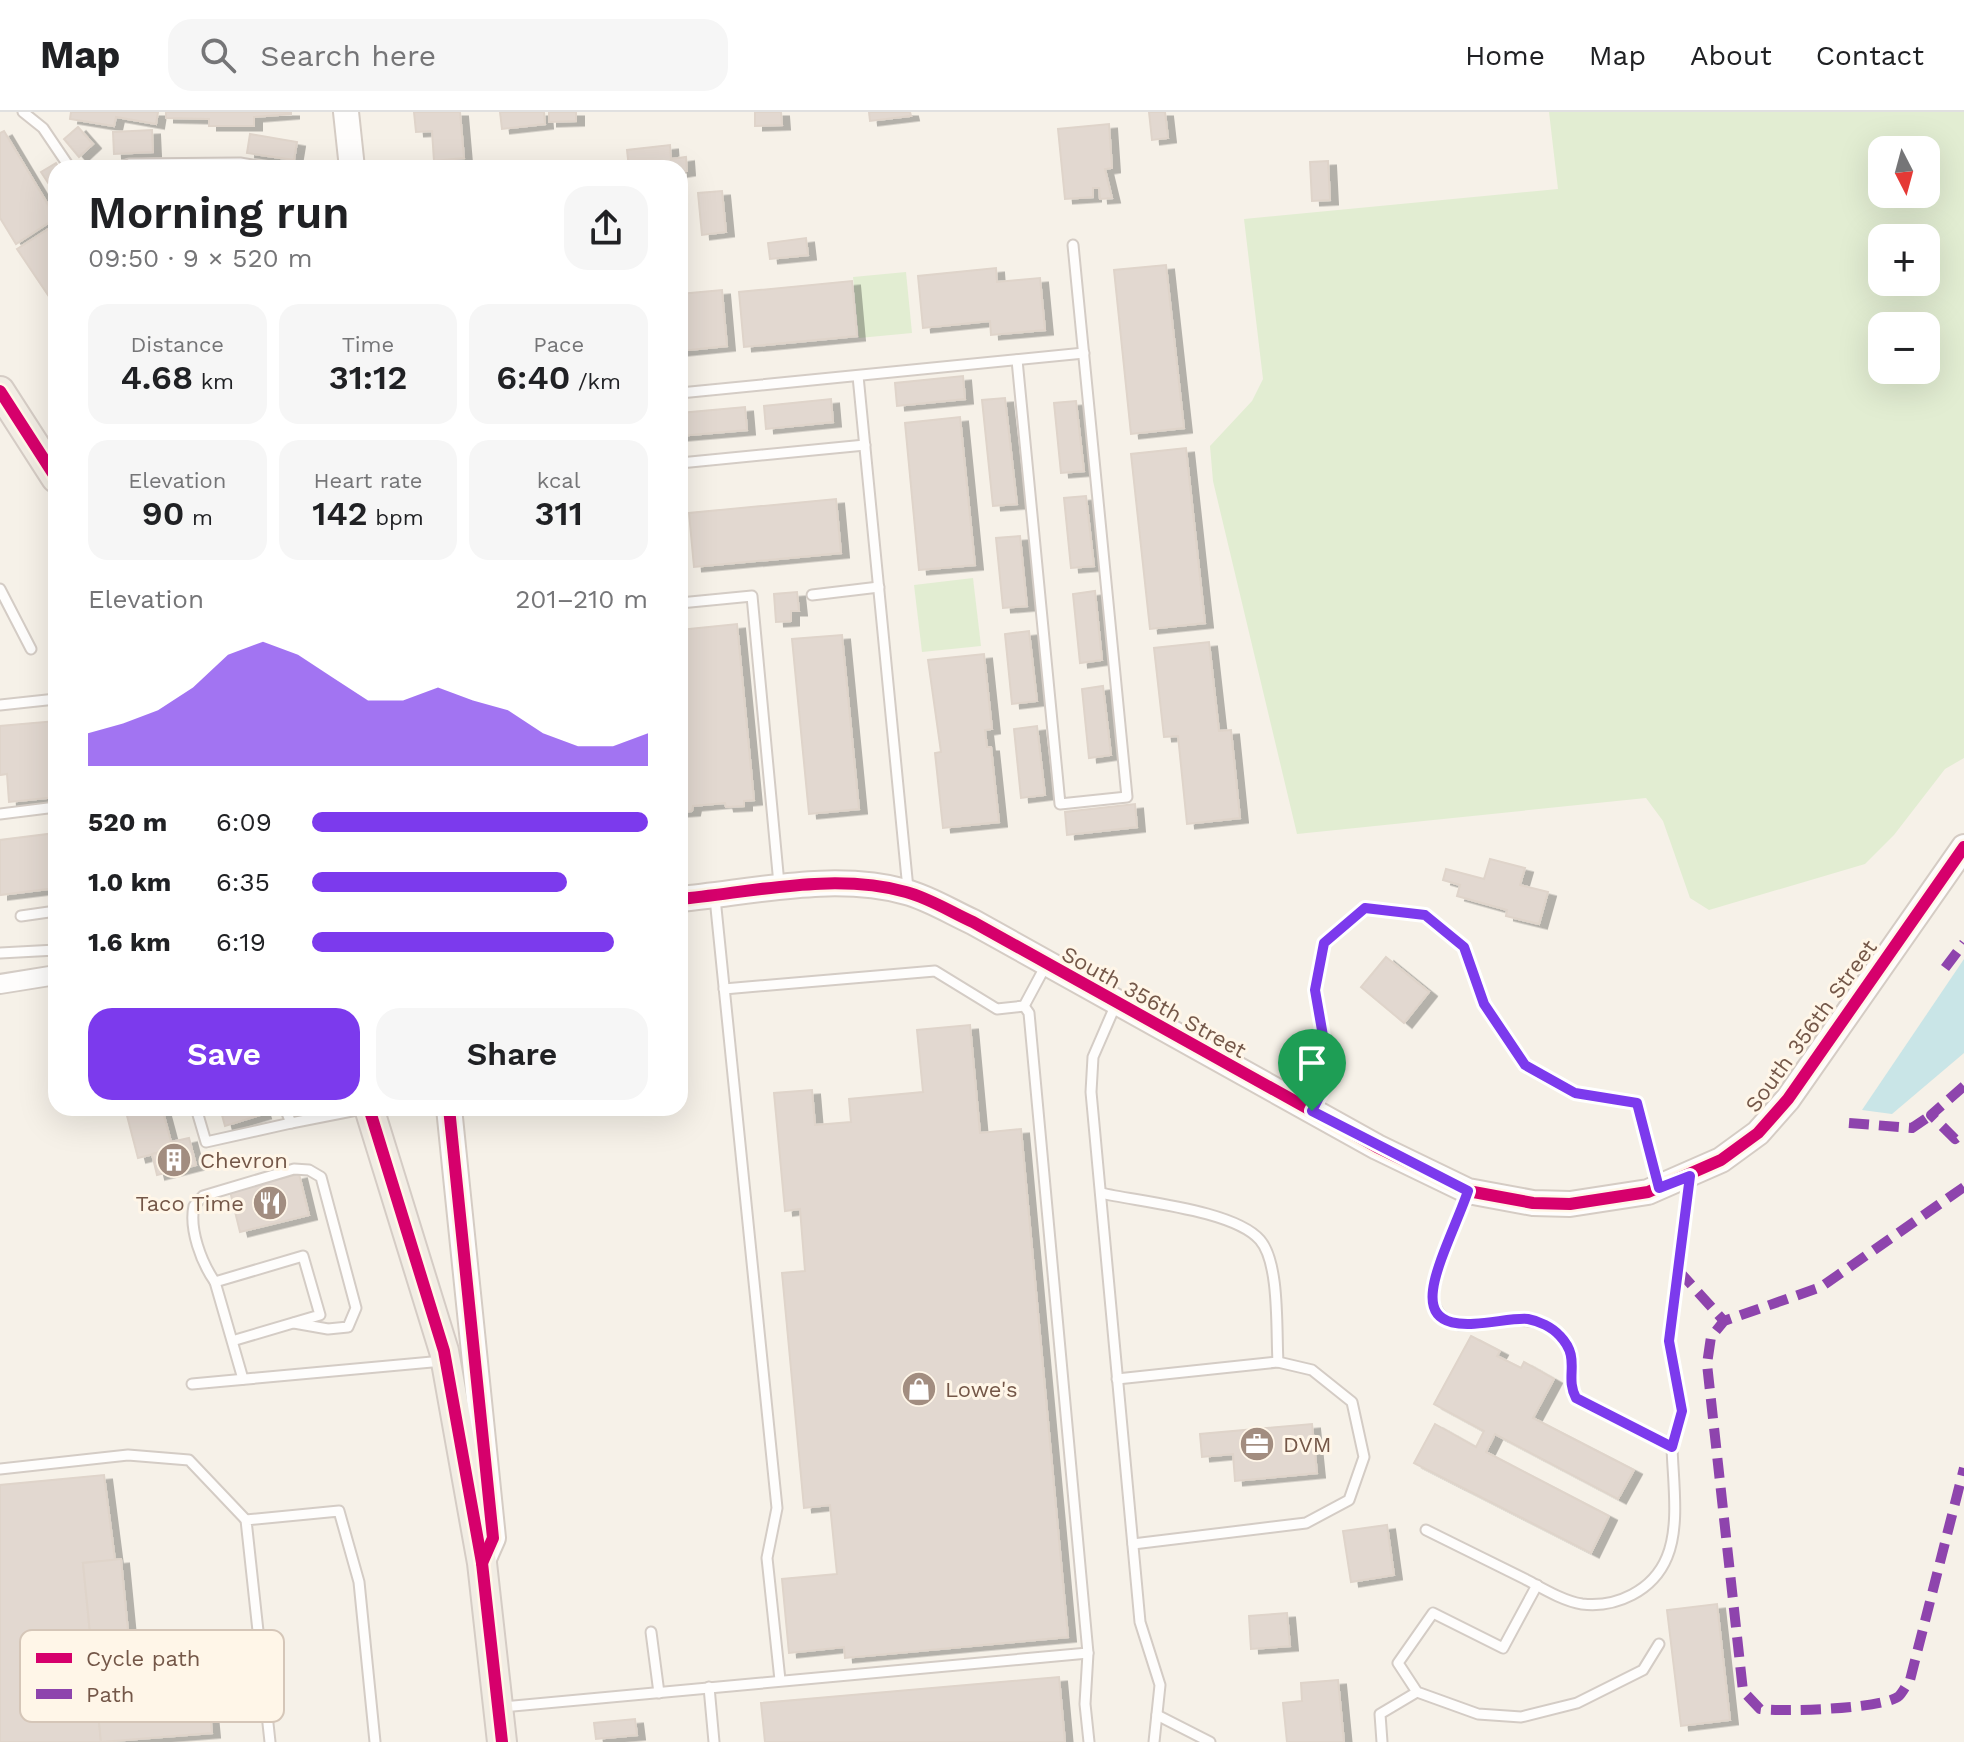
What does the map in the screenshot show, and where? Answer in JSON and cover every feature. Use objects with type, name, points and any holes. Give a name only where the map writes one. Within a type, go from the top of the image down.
[{"type":"main road","points":[[346,114],[351,160]]},
{"type":"main road","points":[[0,391],[48,466]]},
{"type":"main road","name":"South 356th Street","points":[[688,898],[779,887],[853,884],[909,892],[973,922],[1312,1111],[1468,1191],[1533,1203],[1570,1204],[1606,1201],[1659,1188],[1721,1160],[1758,1133],[1788,1099],[1964,847]]},
{"type":"main road","points":[[372,1116],[418,1256],[446,1360],[482,1563],[502,1742]]},
{"type":"main road","points":[[450,1116],[493,1538],[482,1563]]},
{"type":"street","points":[[0,984],[48,976]]},
{"type":"lane","points":[[23,112],[43,128],[65,160]]},
{"type":"lane","points":[[1017,360],[1060,804],[1127,797],[1073,245]]},
{"type":"lane","points":[[688,392],[1084,353]]},
{"type":"lane","points":[[858,376],[909,892]]},
{"type":"lane","points":[[688,462],[865,445]]},
{"type":"lane","points":[[812,595],[879,587]]},
{"type":"lane","points":[[0,589],[31,649]]},
{"type":"lane","points":[[688,602],[752,596],[779,887]]},
{"type":"lane","points":[[0,705],[48,700]]},
{"type":"lane","points":[[0,814],[48,808]]},
{"type":"lane","points":[[714,895],[777,1508],[767,1558],[780,1680]]},
{"type":"lane","points":[[1312,1111],[1330,1076],[1315,990],[1324,943],[1365,908],[1425,915],[1464,947],[1484,1004],[1525,1065],[1575,1093],[1637,1103],[1659,1188]]},
{"type":"lane","points":[[21,916],[48,912]]},
{"type":"lane","points":[[0,953],[48,950]]},
{"type":"lane","points":[[1024,1006],[1046,965]]},
{"type":"lane","points":[[724,989],[935,971],[997,1009],[1024,1006]]},
{"type":"lane","points":[[1116,1004],[1093,1057],[1091,1092],[1140,1622],[1160,1685],[1154,1742]]},
{"type":"lane","points":[[1024,1006],[1029,1013],[1088,1653],[1085,1704],[1089,1742]]},
{"type":"lane","points":[[198,1116],[206,1142],[327,1116]]},
{"type":"lane","points":[[288,1116],[291,1123]]},
{"type":"lane","points":[[243,1379],[215,1282],[206,1269],[195,1230],[194,1206],[203,1196],[294,1169],[309,1170],[321,1177],[356,1308],[348,1327],[328,1329],[294,1323]]},
{"type":"lane","points":[[1426,1530],[1579,1603],[1606,1604],[1631,1596],[1653,1580],[1667,1557],[1673,1531],[1672,1447],[1682,1411],[1669,1341],[1690,1176]]},
{"type":"lane","points":[[1468,1191],[1433,1286],[1435,1307],[1441,1316],[1459,1325],[1528,1319],[1545,1324],[1560,1335],[1570,1350],[1575,1368],[1571,1383],[1576,1398],[1672,1447]]},
{"type":"lane","points":[[1101,1193],[1233,1221],[1261,1241],[1273,1274],[1278,1362]]},
{"type":"lane","points":[[215,1282],[303,1256],[320,1315],[232,1341]]},
{"type":"lane","points":[[192,1384],[446,1360]]},
{"type":"lane","points":[[1117,1379],[1278,1362],[1312,1370],[1352,1402],[1364,1457],[1349,1500],[1306,1523],[1133,1544]]},
{"type":"lane","points":[[0,1469],[128,1455],[189,1460],[246,1520],[258,1630]]},
{"type":"lane","points":[[246,1520],[339,1511],[359,1582],[375,1742]]},
{"type":"lane","points":[[1537,1585],[1503,1648],[1433,1613],[1398,1663],[1417,1692],[1478,1714],[1521,1717],[1577,1703],[1643,1670],[1659,1644]]},
{"type":"lane","points":[[651,1632],[659,1693]]},
{"type":"lane","points":[[498,1707],[1088,1653]]},
{"type":"lane","points":[[709,1687],[714,1742]]},
{"type":"lane","points":[[1382,1742],[1380,1714],[1417,1692]]},
{"type":"lane","points":[[1157,1715],[1210,1742]]},
{"type":"lane","points":[[268,1722],[270,1742]]},
{"type":"green space","points":[[1549,112],[1964,112],[1964,758],[1945,769],[1894,835],[1865,864],[1709,910],[1690,898],[1663,821],[1646,798],[1297,834],[1213,481],[1210,446],[1252,401],[1263,379],[1244,219],[1558,189]]},
{"type":"green space","points":[[906,272],[912,333],[859,338],[853,277]]},
{"type":"green space","points":[[973,578],[981,646],[922,652],[914,585]]},
{"type":"water","points":[[1964,959],[1964,1053],[1892,1114],[1862,1110]]},
{"type":"building","points":[[71,112],[158,112],[156,124],[116,117],[114,126],[70,119]]},
{"type":"building","points":[[166,112],[291,114],[254,117],[254,126],[209,126],[209,119],[166,118]]},
{"type":"building","points":[[414,112],[460,112],[464,158],[434,160],[432,131],[416,132]]},
{"type":"building","points":[[500,112],[544,112],[545,124],[502,129]]},
{"type":"building","points":[[549,112],[576,112],[576,121],[549,122]]},
{"type":"building","points":[[755,112],[781,112],[782,125],[755,126]]},
{"type":"building","points":[[869,112],[910,112],[911,116],[870,121]]},
{"type":"building","points":[[1149,112],[1165,112],[1168,138],[1152,140]]},
{"type":"building","points":[[1109,124],[1112,168],[1105,169],[1112,198],[1100,199],[1099,188],[1093,188],[1093,197],[1065,199],[1058,129]]},
{"type":"building","points":[[78,127],[93,144],[79,157],[64,139]]},
{"type":"building","points":[[152,130],[153,152],[114,154],[113,132]]},
{"type":"building","points":[[4,131],[48,205],[48,223],[16,244],[0,218],[0,133]]},
{"type":"building","points":[[250,134],[297,142],[294,160],[247,153]]},
{"type":"building","points":[[670,145],[671,159],[686,157],[686,160],[628,160],[627,150]]},
{"type":"building","points":[[1328,161],[1330,200],[1312,201],[1310,162]]},
{"type":"building","points":[[48,168],[48,183],[41,172]]},
{"type":"building","points":[[722,191],[726,232],[702,235],[698,193]]},
{"type":"building","points":[[48,229],[48,295],[17,249]]},
{"type":"building","points":[[806,238],[808,255],[770,259],[768,243]]},
{"type":"building","points":[[1166,265],[1184,428],[1131,434],[1114,270]]},
{"type":"building","points":[[996,268],[997,282],[1040,278],[1045,330],[991,335],[990,321],[923,328],[918,276]]},
{"type":"building","points":[[852,281],[857,336],[744,347],[739,292]]},
{"type":"building","points":[[722,290],[727,346],[688,350],[688,293]]},
{"type":"building","points":[[963,376],[965,399],[897,406],[895,383]]},
{"type":"building","points":[[1005,398],[1017,504],[993,506],[982,400]]},
{"type":"building","points":[[831,399],[833,422],[766,429],[764,406]]},
{"type":"building","points":[[1076,401],[1084,471],[1061,473],[1054,403]]},
{"type":"building","points":[[745,407],[747,430],[688,435],[688,412]]},
{"type":"building","points":[[960,417],[975,565],[919,570],[905,423]]},
{"type":"building","points":[[1186,448],[1205,623],[1150,629],[1131,454]]},
{"type":"building","points":[[1086,496],[1094,566],[1071,568],[1064,498]]},
{"type":"building","points":[[836,499],[841,553],[694,567],[689,513]]},
{"type":"building","points":[[1020,536],[1027,606],[1003,608],[996,538]]},
{"type":"building","points":[[1095,591],[1102,660],[1080,663],[1073,594]]},
{"type":"building","points":[[797,592],[799,611],[791,611],[791,621],[776,622],[774,594]]},
{"type":"building","points":[[737,624],[754,800],[744,801],[744,806],[726,807],[725,803],[693,806],[692,811],[688,811],[688,629]]},
{"type":"building","points":[[1029,631],[1037,701],[1012,704],[1005,634]]},
{"type":"building","points":[[842,635],[859,809],[809,814],[792,639]]},
{"type":"building","points":[[1209,642],[1219,731],[1231,730],[1240,818],[1187,824],[1178,736],[1164,737],[1154,648]]},
{"type":"building","points":[[984,654],[992,729],[985,730],[987,747],[991,747],[999,822],[943,828],[935,753],[941,752],[928,660]]},
{"type":"building","points":[[1103,686],[1111,755],[1089,758],[1082,689]]},
{"type":"building","points":[[48,722],[48,798],[9,802],[7,774],[0,775],[0,726]]},
{"type":"building","points":[[1037,726],[1045,795],[1021,798],[1014,729]]},
{"type":"building","points":[[1135,804],[1137,827],[1067,835],[1065,812]]},
{"type":"building","points":[[48,834],[48,889],[0,895],[0,840]]},
{"type":"building","points":[[1490,859],[1525,868],[1520,885],[1548,892],[1539,924],[1506,916],[1507,910],[1457,896],[1460,885],[1443,880],[1446,869],[1484,879]]},
{"type":"building","points":[[1386,957],[1429,992],[1404,1023],[1361,987]]},
{"type":"building","name":"Lowe's","points":[[970,1025],[980,1133],[1021,1129],[1068,1637],[845,1658],[844,1647],[789,1653],[782,1579],[837,1574],[830,1505],[804,1508],[782,1273],[805,1271],[800,1209],[785,1211],[774,1093],[812,1090],[815,1125],[851,1122],[849,1099],[923,1092],[917,1030]]},
{"type":"building","points":[[127,1116],[164,1116],[173,1149],[138,1158]]},
{"type":"building","points":[[222,1116],[257,1116],[225,1126]]},
{"type":"building","name":"Chevron","points":[[189,1138],[196,1165],[157,1175],[152,1154],[173,1149],[171,1142]]},
{"type":"building","name":"Taco Time","points":[[299,1174],[309,1215],[240,1232],[230,1191]]},
{"type":"building","points":[[1471,1336],[1500,1351],[1497,1356],[1521,1368],[1524,1362],[1554,1379],[1533,1418],[1634,1470],[1618,1499],[1495,1434],[1486,1452],[1609,1516],[1591,1553],[1414,1463],[1435,1424],[1476,1447],[1484,1431],[1434,1404]]},
{"type":"building","name":"DVM","points":[[1312,1424],[1317,1473],[1235,1481],[1233,1454],[1202,1457],[1200,1434]]},
{"type":"building","points":[[104,1475],[115,1560],[83,1563],[90,1630],[20,1630],[20,1722],[99,1722],[101,1742],[0,1742],[0,1485]]},
{"type":"building","points":[[1387,1525],[1394,1575],[1351,1582],[1343,1531]]},
{"type":"building","points":[[121,1559],[128,1630],[90,1630],[83,1563]]},
{"type":"building","points":[[1717,1604],[1730,1720],[1681,1726],[1667,1610]]},
{"type":"building","points":[[1287,1613],[1290,1646],[1251,1649],[1249,1616]]},
{"type":"building","points":[[1059,1677],[1065,1742],[765,1742],[761,1703]]},
{"type":"building","points":[[1338,1680],[1344,1742],[1287,1742],[1283,1703],[1302,1701],[1301,1683]]},
{"type":"building","points":[[635,1719],[637,1735],[596,1739],[594,1723]]},
{"type":"building","points":[[99,1722],[211,1722],[212,1733],[101,1742]]},
{"type":"marked path","points":[[1945,968],[1964,943]]},
{"type":"marked path","points":[[1964,1086],[1931,1115],[1955,1139],[1964,1132]]},
{"type":"marked path","points":[[1849,1123],[1912,1128],[1931,1115]]},
{"type":"marked path","points":[[1964,1187],[1821,1287],[1724,1321],[1711,1337],[1707,1364],[1743,1691],[1760,1709],[1854,1707],[1899,1696],[1910,1680],[1964,1468]]},
{"type":"marked path","points":[[1678,1270],[1724,1321]]},
{"type":"cycle path","points":[[0,391],[48,466]]},
{"type":"cycle path","points":[[688,898],[822,884],[879,886],[915,895],[973,922],[1377,1147],[1468,1191],[1533,1203],[1570,1204],[1648,1192],[1721,1160],[1758,1133],[1788,1099],[1964,847]]},
{"type":"cycle path","points":[[371,1116],[444,1351],[482,1563],[502,1742]]},
{"type":"cycle path","points":[[450,1116],[493,1538],[482,1563]]},
{"type":"place","name":"Chevron","points":[[174,1160]]},
{"type":"place","name":"Taco Time","points":[[270,1203]]},
{"type":"place","name":"Lowe's","points":[[919,1389]]},
{"type":"place","name":"DVM","points":[[1257,1444]]},
{"type":"route","points":[[1365,908],[1425,915],[1464,947],[1484,1004],[1525,1065],[1575,1093],[1637,1103],[1659,1188],[1690,1176],[1669,1341],[1682,1411],[1672,1447],[1582,1404],[1572,1391],[1575,1368],[1570,1350],[1560,1335],[1545,1324],[1528,1319],[1459,1325],[1441,1316],[1432,1297],[1433,1286],[1468,1191],[1312,1111],[1330,1076],[1328,1050],[1315,990],[1324,943],[1365,908]]}]
